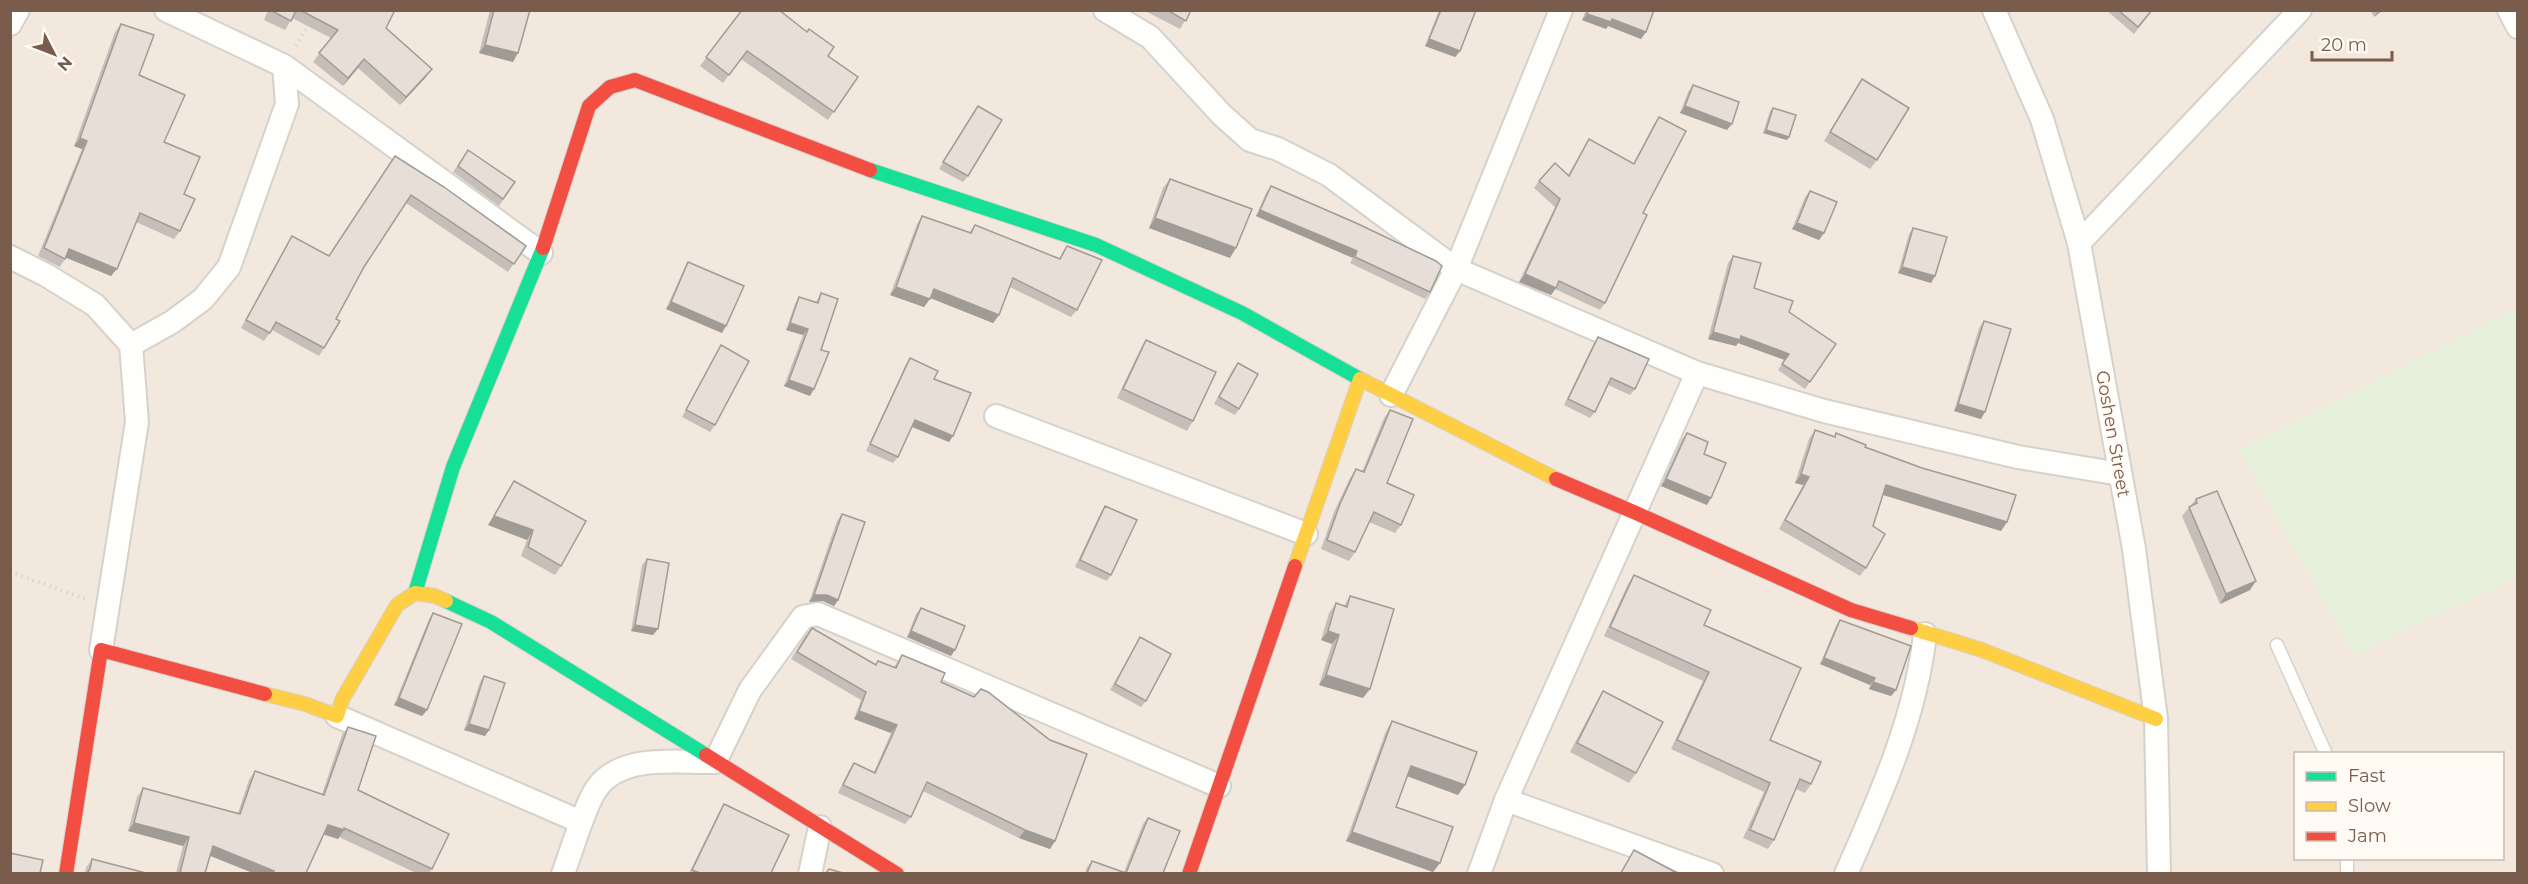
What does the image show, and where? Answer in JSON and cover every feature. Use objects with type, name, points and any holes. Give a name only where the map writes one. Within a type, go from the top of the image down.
[{"type":"street","points":[[10,24],[18,10]]},
{"type":"street","points":[[166,10],[284,66],[541,253]]},
{"type":"street","points":[[1105,10],[1150,37],[1222,115],[1250,140],[1278,149],[1329,175],[1456,269],[1697,373],[1824,411],[2018,457],[2120,474]]},
{"type":"street","points":[[1392,394],[1456,269],[1561,10]]},
{"type":"street","name":"Goshen Street","points":[[1994,10],[2042,119],[2079,243],[2133,549],[2156,719],[2159,873]]},
{"type":"street","points":[[2079,243],[2300,10]]},
{"type":"street","points":[[2509,10],[2517,27]]},
{"type":"street","points":[[131,345],[172,322],[203,299],[229,267],[287,104],[284,66]]},
{"type":"street","points":[[416,593],[453,467],[541,253],[589,106],[610,87],[635,80],[896,180],[1096,245],[1242,313],[1360,379],[1545,475],[1636,513],[1851,610],[1982,650],[2156,719]]},
{"type":"street","points":[[10,257],[46,275],[95,305],[131,345],[137,422],[66,873]]},
{"type":"street","points":[[1479,873],[1506,800],[1697,373]]},
{"type":"street","points":[[1189,873],[1360,379]]},
{"type":"street","points":[[996,416],[1306,534]]},
{"type":"street","points":[[337,716],[342,700],[397,605],[416,593],[435,596],[491,622],[897,873]]},
{"type":"street","points":[[715,762],[750,690],[803,616],[818,614],[1219,786]]},
{"type":"street","points":[[1846,873],[1898,747],[1917,691],[1926,634]]},
{"type":"street","points":[[101,650],[305,704],[581,822]]},
{"type":"street","points":[[563,873],[581,822],[598,787],[617,771],[649,762],[715,762]]},
{"type":"street","points":[[1506,800],[1712,873]]},
{"type":"street","points":[[810,873],[820,827]]},
{"type":"lane","points":[[2277,645],[2326,752]]},
{"type":"path","points":[[284,66],[312,20]]},
{"type":"path","points":[[10,572],[108,608]]},
{"type":"shaded area","points":[[10,11],[2517,11],[2517,873],[11,873]]},
{"type":"green space","points":[[2517,308],[2517,577],[2354,655],[2239,450]]},
{"type":"building","points":[[270,10],[296,10],[291,21]]},
{"type":"building","points":[[300,10],[395,10],[386,28],[432,69],[406,97],[364,59],[348,78],[319,53],[338,30]]},
{"type":"building","points":[[494,10],[530,10],[518,53],[485,45]]},
{"type":"building","points":[[742,10],[779,10],[807,32],[809,29],[834,47],[828,56],[858,77],[834,112],[747,51],[729,75],[706,57]]},
{"type":"building","points":[[1167,10],[1191,10],[1186,21]]},
{"type":"building","points":[[1441,10],[1476,10],[1460,51],[1429,39]]},
{"type":"building","points":[[1588,10],[1654,10],[1646,32],[1612,19],[1611,22],[1587,14]]},
{"type":"building","points":[[2118,10],[2152,10],[2138,27]]},
{"type":"building","points":[[121,24],[154,35],[139,75],[185,95],[164,142],[200,157],[184,194],[195,199],[180,231],[140,213],[117,269],[69,249],[65,259],[44,248],[87,141],[80,138]]},
{"type":"building","points":[[1862,79],[1909,108],[1877,160],[1830,132]]},
{"type":"building","points":[[1693,85],[1739,102],[1732,124],[1685,106]]},
{"type":"building","points":[[978,106],[1002,120],[968,176],[943,162]]},
{"type":"building","points":[[1773,108],[1796,115],[1789,137],[1766,130]]},
{"type":"building","points":[[1659,117],[1686,131],[1643,213],[1647,215],[1605,303],[1559,281],[1556,288],[1525,274],[1560,199],[1539,181],[1555,163],[1569,176],[1589,139],[1634,164]]},
{"type":"building","points":[[468,150],[515,182],[503,199],[458,166]]},
{"type":"building","points":[[395,156],[444,187],[526,246],[514,264],[411,195],[364,267],[336,319],[340,321],[324,348],[276,322],[270,333],[246,320],[292,236],[329,256]]},
{"type":"building","points":[[1170,179],[1252,209],[1236,248],[1155,218]]},
{"type":"building","points":[[1271,186],[1436,261],[1442,266],[1430,292],[1355,257],[1357,251],[1260,210]]},
{"type":"building","points":[[1810,191],[1837,202],[1824,233],[1797,223]]},
{"type":"building","points":[[922,216],[971,233],[975,225],[1060,259],[1067,246],[1102,260],[1077,310],[1013,278],[999,315],[934,289],[930,299],[896,287]]},
{"type":"building","points":[[1913,228],[1947,237],[1935,276],[1902,267]]},
{"type":"building","points":[[1733,256],[1761,263],[1754,288],[1793,301],[1789,312],[1836,344],[1810,382],[1782,364],[1789,354],[1741,336],[1740,340],[1713,332]]},
{"type":"building","points":[[688,262],[744,286],[726,326],[671,302]]},
{"type":"building","points":[[821,293],[838,299],[821,350],[829,352],[814,389],[789,380],[808,329],[790,323],[799,297],[818,303]]},
{"type":"building","points":[[1984,321],[2011,329],[1985,412],[1958,404]]},
{"type":"building","points":[[1598,337],[1649,359],[1635,389],[1611,378],[1595,412],[1568,399]]},
{"type":"building","points":[[1146,340],[1216,372],[1193,421],[1123,389]]},
{"type":"building","points":[[721,345],[749,361],[715,425],[686,410]]},
{"type":"building","points":[[910,358],[938,371],[934,379],[971,393],[953,436],[915,420],[898,457],[870,444]]},
{"type":"building","points":[[1238,363],[1258,374],[1239,409],[1219,397]]},
{"type":"building","points":[[1390,410],[1413,419],[1387,483],[1414,495],[1401,525],[1374,512],[1355,552],[1327,540],[1356,469],[1364,472]]},
{"type":"building","points":[[1815,430],[1835,437],[1836,433],[1866,445],[1865,447],[1922,468],[2016,495],[2007,522],[1886,485],[1873,526],[1885,534],[1866,568],[1785,520],[1809,477],[1801,474]]},
{"type":"building","points":[[1687,433],[1708,442],[1704,454],[1726,463],[1711,498],[1666,479]]},
{"type":"building","points":[[514,481],[586,521],[561,566],[528,547],[533,530],[494,516]]},
{"type":"building","points":[[2217,491],[2256,581],[2226,594],[2189,507],[2197,503],[2196,499]]},
{"type":"building","points":[[1105,506],[1137,520],[1111,575],[1080,560]]},
{"type":"building","points":[[842,514],[865,522],[838,600],[827,595],[814,595]]},
{"type":"building","points":[[647,559],[669,563],[658,629],[635,625]]},
{"type":"building","points":[[1634,575],[1711,610],[1704,625],[1801,668],[1770,740],[1821,762],[1811,784],[1800,779],[1774,840],[1750,830],[1770,783],[1677,740],[1709,672],[1610,627]]},
{"type":"building","points":[[1350,596],[1394,609],[1370,689],[1326,675],[1339,635],[1328,631],[1336,603],[1347,607]]},
{"type":"building","points":[[921,608],[965,626],[955,650],[911,631]]},
{"type":"building","points":[[433,613],[462,624],[427,710],[399,698]]},
{"type":"building","points":[[1840,620],[1911,646],[1896,690],[1873,682],[1875,678],[1824,658]]},
{"type":"building","points":[[812,628],[876,665],[878,661],[896,668],[902,655],[945,673],[941,682],[974,697],[981,689],[988,692],[1050,740],[1087,754],[1055,841],[1025,830],[927,782],[911,817],[843,785],[854,763],[875,773],[897,725],[859,711],[866,692],[797,652]]},
{"type":"building","points":[[1140,637],[1171,654],[1146,701],[1115,684]]},
{"type":"building","points":[[484,676],[505,683],[489,730],[469,724]]},
{"type":"building","points":[[1603,691],[1663,722],[1636,773],[1577,743]]},
{"type":"building","points":[[1392,721],[1477,752],[1465,785],[1411,766],[1396,807],[1453,827],[1440,863],[1352,832]]},
{"type":"building","points":[[348,727],[376,736],[358,790],[449,834],[432,869],[344,828],[344,830],[328,825],[306,873],[273,873],[274,871],[213,846],[205,873],[180,873],[189,837],[134,823],[143,788],[240,814],[255,771],[324,795]]},
{"type":"building","points":[[724,804],[789,835],[771,873],[700,873],[692,870]]},
{"type":"building","points":[[1148,818],[1180,831],[1163,873],[1126,873]]},
{"type":"building","points":[[1634,850],[1675,872],[1680,873],[1621,873]]},
{"type":"building","points":[[10,853],[43,860],[40,873],[10,873]]},
{"type":"building","points":[[92,859],[146,873],[87,873]]},
{"type":"building","points":[[1092,861],[1126,873],[1087,873]]},
{"type":"building","points":[[829,869],[843,873],[826,873]]},
{"type":"traffic: fast","points":[[870,170],[1096,245],[1242,313],[1360,379]]},
{"type":"traffic: fast","points":[[415,593],[453,467],[543,248]]},
{"type":"traffic: fast","points":[[446,601],[491,622],[706,755]]},
{"type":"traffic: slow","points":[[1295,566],[1360,379],[1556,479]]},
{"type":"traffic: slow","points":[[265,694],[305,704],[337,716],[342,700],[397,605],[415,593],[435,596],[446,601]]},
{"type":"traffic: slow","points":[[1911,628],[1982,650],[2156,719]]},
{"type":"traffic: jam","points":[[543,248],[589,106],[610,87],[635,80],[870,170]]},
{"type":"traffic: jam","points":[[1556,479],[1851,610],[1911,628]]},
{"type":"traffic: jam","points":[[1189,874],[1295,566]]},
{"type":"traffic: jam","points":[[66,874],[101,650],[265,694]]},
{"type":"traffic: jam","points":[[706,755],[897,874]]}]
